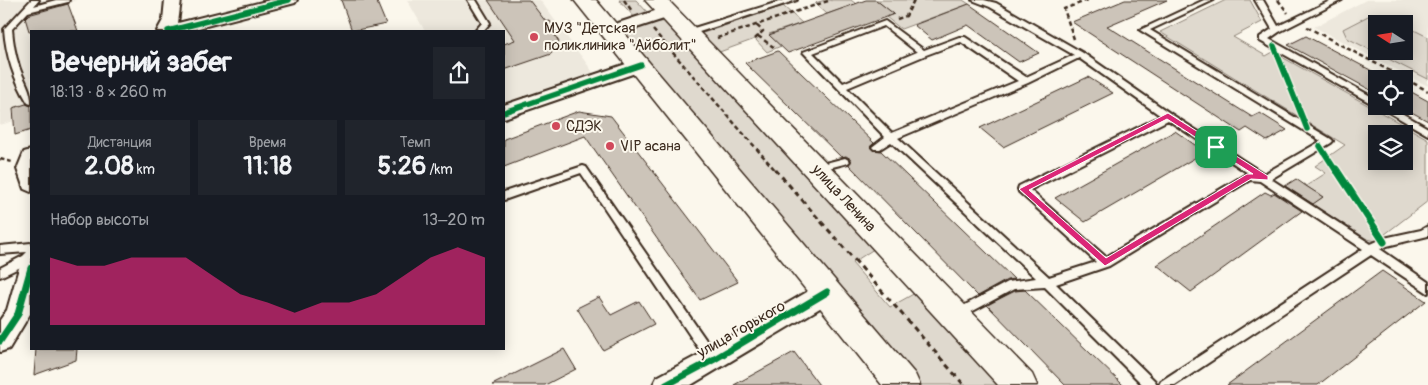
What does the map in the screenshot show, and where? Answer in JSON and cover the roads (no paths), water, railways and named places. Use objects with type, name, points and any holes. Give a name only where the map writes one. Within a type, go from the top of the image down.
[{"type":"main road","points":[[585,0],[641,65],[903,385]]},
{"type":"main road","name":"улица Ленина","points":[[657,12],[687,33],[1020,385]]},
{"type":"street","points":[[166,30],[171,20],[173,0]]},
{"type":"street","points":[[170,30],[289,0]]},
{"type":"street","points":[[612,32],[657,12]]},
{"type":"street","points":[[505,112],[641,65]]},
{"type":"street","points":[[30,160],[27,168],[30,180]]},
{"type":"street","points":[[0,341],[25,310],[30,275]]},
{"type":"street","name":"улица Горького","points":[[666,385],[714,360],[827,292]]},
{"type":"lane","points":[[30,99],[19,79],[9,44],[8,30],[35,0]]},
{"type":"lane","points":[[25,10],[65,0]]},
{"type":"lane","points":[[472,0],[486,23],[480,30]]},
{"type":"lane","points":[[687,33],[778,2],[793,0]]},
{"type":"lane","points":[[976,0],[993,5],[1080,55],[1168,116],[1265,178],[1428,288]]},
{"type":"lane","points":[[954,315],[1012,285],[1047,282],[1105,263],[1249,176],[1265,178],[1328,141],[1144,30],[1210,0]]},
{"type":"lane","points":[[1259,0],[1276,30]]},
{"type":"lane","points":[[1338,0],[1276,30],[1263,39],[1368,99]]},
{"type":"lane","points":[[923,52],[885,23],[807,52],[891,137],[1047,282],[1150,385]]},
{"type":"lane","points":[[841,87],[923,52],[962,38],[1026,81]]},
{"type":"lane","points":[[877,147],[891,137],[1026,81],[1080,55]]},
{"type":"lane","points":[[1398,115],[1428,132]]},
{"type":"lane","points":[[1105,263],[1023,189],[1168,116]]},
{"type":"lane","points":[[816,168],[845,160]]},
{"type":"lane","points":[[505,196],[583,168],[714,360]]},
{"type":"lane","points":[[1165,385],[1372,249],[1384,242],[1424,233],[1428,230]]},
{"type":"lane","points":[[0,250],[30,247]]},
{"type":"lane","points":[[0,273],[27,259],[30,255]]},
{"type":"place","name":"МУЗ \"Детская поликлиника \"Айболит\"","points":[[534,37]]},
{"type":"place","name":"СДЭК","points":[[556,126]]},
{"type":"place","name":"VIP асана","points":[[610,146]]}]
